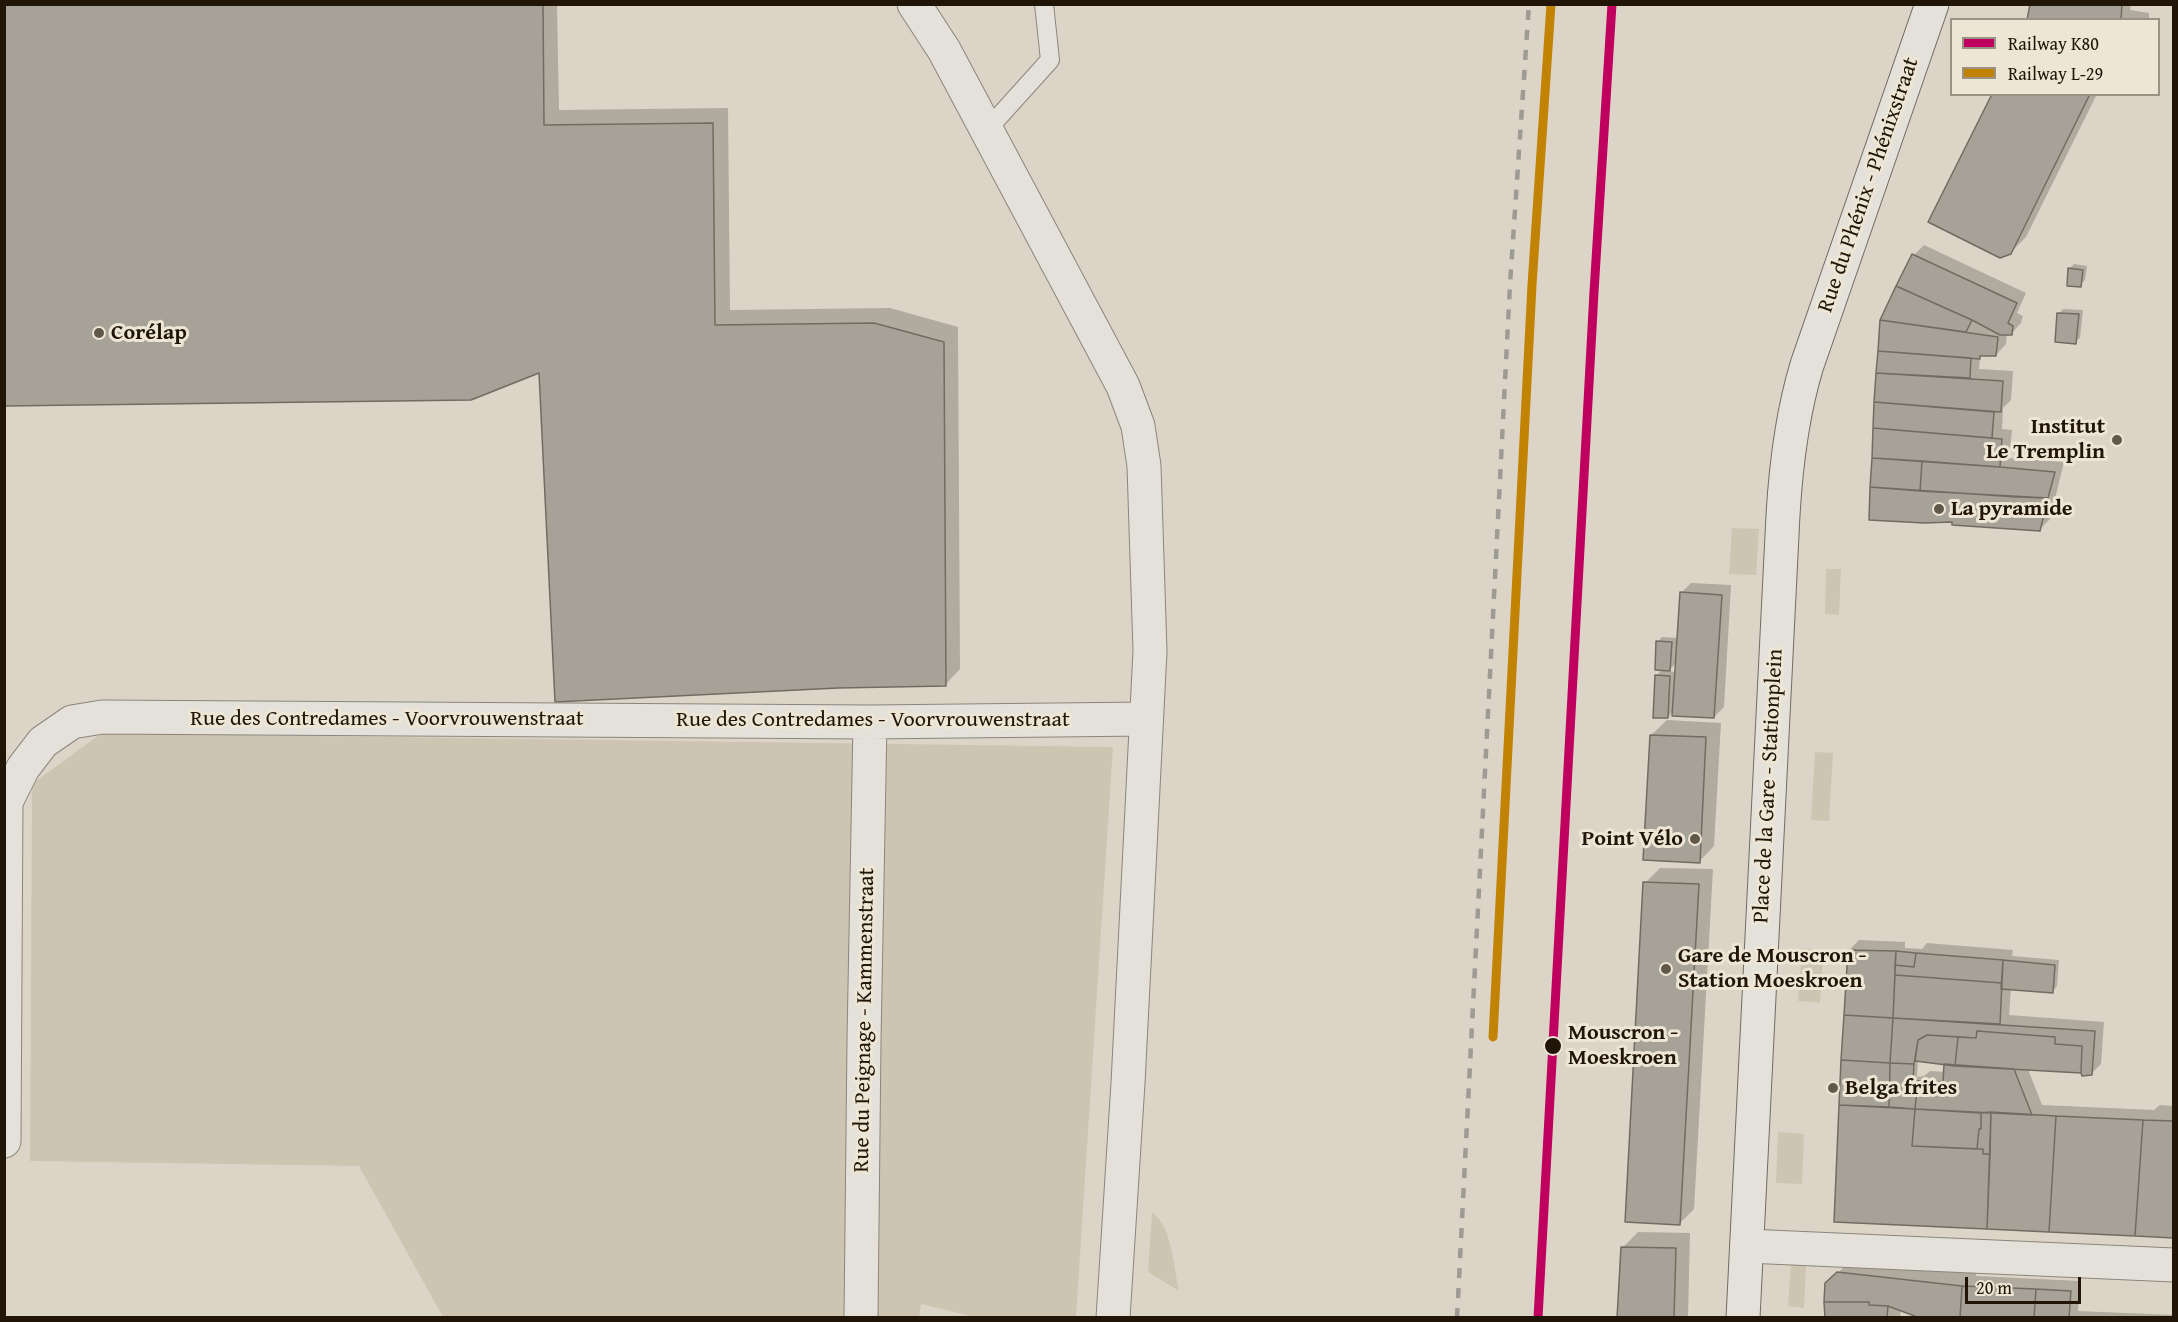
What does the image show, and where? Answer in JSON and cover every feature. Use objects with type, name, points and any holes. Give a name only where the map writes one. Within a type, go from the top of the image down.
[{"type":"street","points":[[914,4],[944,50],[1123,387],[1138,426],[1144,466],[1150,651],[1128,1083],[1113,1317]]},
{"type":"street","name":"Rue du Phénix - Phénixstraat","points":[[1807,365],[1932,4]]},
{"type":"street","name":"Place de la Gare - Stationplein","points":[[1743,1317],[1785,479],[1795,409],[1807,365]]},
{"type":"street","name":"Rue des Contredames - Voorvrouwenstraat","points":[[4,1141],[6,802],[23,768],[43,742],[72,722],[102,717],[870,722],[1146,719]]},
{"type":"street","name":"Rue du Peignage - Kammenstraat","points":[[861,1317],[870,722]]},
{"type":"street","points":[[1747,1246],[2174,1264]]},
{"type":"lane","points":[[986,131],[1050,60],[1044,4]]},
{"type":"shaded area","points":[[1732,528],[1759,529],[1756,575],[1729,574]]},
{"type":"shaded area","points":[[1826,569],[1841,569],[1839,615],[1825,614]]},
{"type":"shaded area","points":[[102,733],[1113,747],[1076,1317],[975,1317],[921,1304],[919,1318],[443,1317],[359,1166],[30,1161],[32,784]]},
{"type":"shaded area","points":[[1815,752],[1833,753],[1829,821],[1811,820]]},
{"type":"shaded area","points":[[1802,948],[1824,950],[1820,1003],[1798,1001]]},
{"type":"shaded area","points":[[1778,1132],[1804,1134],[1802,1184],[1776,1183]]},
{"type":"shaded area","points":[[1152,1213],[1159,1219],[1168,1237],[1179,1291],[1148,1272]]},
{"type":"shaded area","points":[[1791,1264],[1806,1264],[1804,1308],[1788,1306]]},
{"type":"building","points":[[4,4],[543,4],[544,125],[713,123],[715,325],[874,323],[944,342],[946,686],[838,688],[555,702],[539,373],[471,400],[4,406]]},
{"type":"building","points":[[2030,4],[2122,4],[2121,18],[2027,18]]},
{"type":"building","points":[[1991,96],[2089,96],[2011,254],[2000,258],[1928,222]]},
{"type":"building","points":[[1912,254],[2017,303],[2008,323],[2013,326],[2012,335],[2000,335],[1896,286]]},
{"type":"building","points":[[2068,268],[2083,270],[2081,287],[2067,286]]},
{"type":"building","points":[[1896,286],[1972,320],[1966,332],[1880,320]]},
{"type":"building","points":[[2057,313],[2079,314],[2076,344],[2055,342]]},
{"type":"building","points":[[1880,320],[1998,337],[1996,356],[1980,356],[1980,359],[1878,351]]},
{"type":"building","points":[[1878,351],[1971,358],[1970,378],[1876,373]]},
{"type":"building","points":[[1876,373],[2003,381],[2001,412],[1874,402]]},
{"type":"building","points":[[1874,402],[1994,412],[1992,438],[1873,428]]},
{"type":"building","points":[[1873,428],[2002,439],[2000,467],[1872,458]]},
{"type":"building","points":[[1872,458],[1922,461],[1920,491],[1870,487]]},
{"type":"building","points":[[1922,461],[2055,472],[2048,498],[1920,491]]},
{"type":"building","points":[[1870,487],[2048,498],[2040,531],[1952,525],[1952,522],[1869,520]]},
{"type":"building","points":[[1680,592],[1722,595],[1714,718],[1672,716]]},
{"type":"building","points":[[1656,641],[1672,642],[1670,671],[1655,670]]},
{"type":"building","points":[[1655,675],[1670,676],[1668,718],[1653,718]]},
{"type":"building","points":[[1650,735],[1706,737],[1700,863],[1643,860]]},
{"type":"building","name":"Gare de Mouscron - Station Moeskroen","points":[[1643,882],[1699,884],[1680,1225],[1625,1222]]},
{"type":"building","points":[[1848,950],[1896,951],[1893,1018],[1844,1015]]},
{"type":"building","points":[[1896,951],[1916,953],[1914,967],[1895,965]]},
{"type":"building","points":[[1916,953],[2003,960],[2002,983],[1895,975],[1895,965],[1914,967]]},
{"type":"building","points":[[2003,960],[2055,965],[2053,993],[2001,989]]},
{"type":"building","points":[[1895,975],[2002,983],[2000,1024],[1893,1018]]},
{"type":"building","points":[[1844,1015],[1893,1018],[1890,1063],[1841,1060]]},
{"type":"building","points":[[1893,1018],[2095,1031],[2092,1075],[2082,1076],[2082,1046],[2055,1044],[2055,1037],[1977,1031],[1976,1038],[1927,1035],[1918,1040],[1914,1064],[1890,1063]]},
{"type":"building","points":[[1977,1031],[2055,1037],[2055,1044],[2082,1046],[2081,1073],[1955,1066],[1958,1037],[1976,1038]]},
{"type":"building","points":[[1927,1035],[1958,1037],[1955,1066],[1915,1061],[1918,1040]]},
{"type":"building","points":[[1841,1060],[1890,1063],[1889,1107],[1839,1105]]},
{"type":"building","points":[[1890,1063],[1914,1064],[1913,1081],[1918,1081],[1915,1109],[1889,1107]]},
{"type":"building","points":[[1944,1064],[2014,1069],[2032,1115],[1915,1109],[1918,1081],[1943,1082]]},
{"type":"building","points":[[1839,1105],[1915,1109],[1912,1146],[1983,1149],[1983,1154],[1990,1154],[1987,1229],[1834,1222]]},
{"type":"building","points":[[1915,1109],[1981,1113],[1977,1149],[1912,1146]]},
{"type":"building","points":[[1991,1112],[2056,1116],[2049,1232],[1987,1229]]},
{"type":"building","points":[[1991,1112],[1990,1154],[1983,1154],[1983,1149],[1977,1149],[1981,1113]]},
{"type":"building","points":[[2056,1116],[2143,1120],[2135,1236],[2049,1232]]},
{"type":"building","points":[[2143,1120],[2174,1121],[2174,1238],[2135,1236]]},
{"type":"building","points":[[1621,1247],[1676,1248],[1674,1318],[1617,1318]]},
{"type":"building","points":[[1837,1272],[1962,1286],[1960,1318],[1920,1318],[1888,1306],[1869,1305],[1869,1302],[1824,1302],[1825,1283]]},
{"type":"building","points":[[1962,1286],[2036,1289],[2034,1318],[1960,1318]]},
{"type":"building","points":[[2036,1289],[2071,1291],[2069,1318],[2034,1318]]},
{"type":"building","points":[[1824,1302],[1869,1302],[1869,1305],[1888,1306],[1887,1318],[1825,1318]]},
{"type":"railway","points":[[1457,1318],[1510,284],[1529,4]]},
{"type":"rail line","name":"L-29","points":[[1493,1037],[1532,285],[1551,4]]},
{"type":"rail line","name":"K80","points":[[1538,1318],[1612,4]]},
{"type":"place","name":"Corélap","points":[[99,333]]},
{"type":"place","name":"Institut Le Tremplin","points":[[2117,440]]},
{"type":"place","name":"La pyramide","points":[[1939,509]]},
{"type":"place","name":"Point Vélo","points":[[1695,839]]},
{"type":"place","name":"Gare de Mouscron - Station Moeskroen","points":[[1666,969]]},
{"type":"place","name":"Mouscron - Moeskroen","points":[[1553,1046]]},
{"type":"place","name":"Belga frites","points":[[1833,1088]]}]
